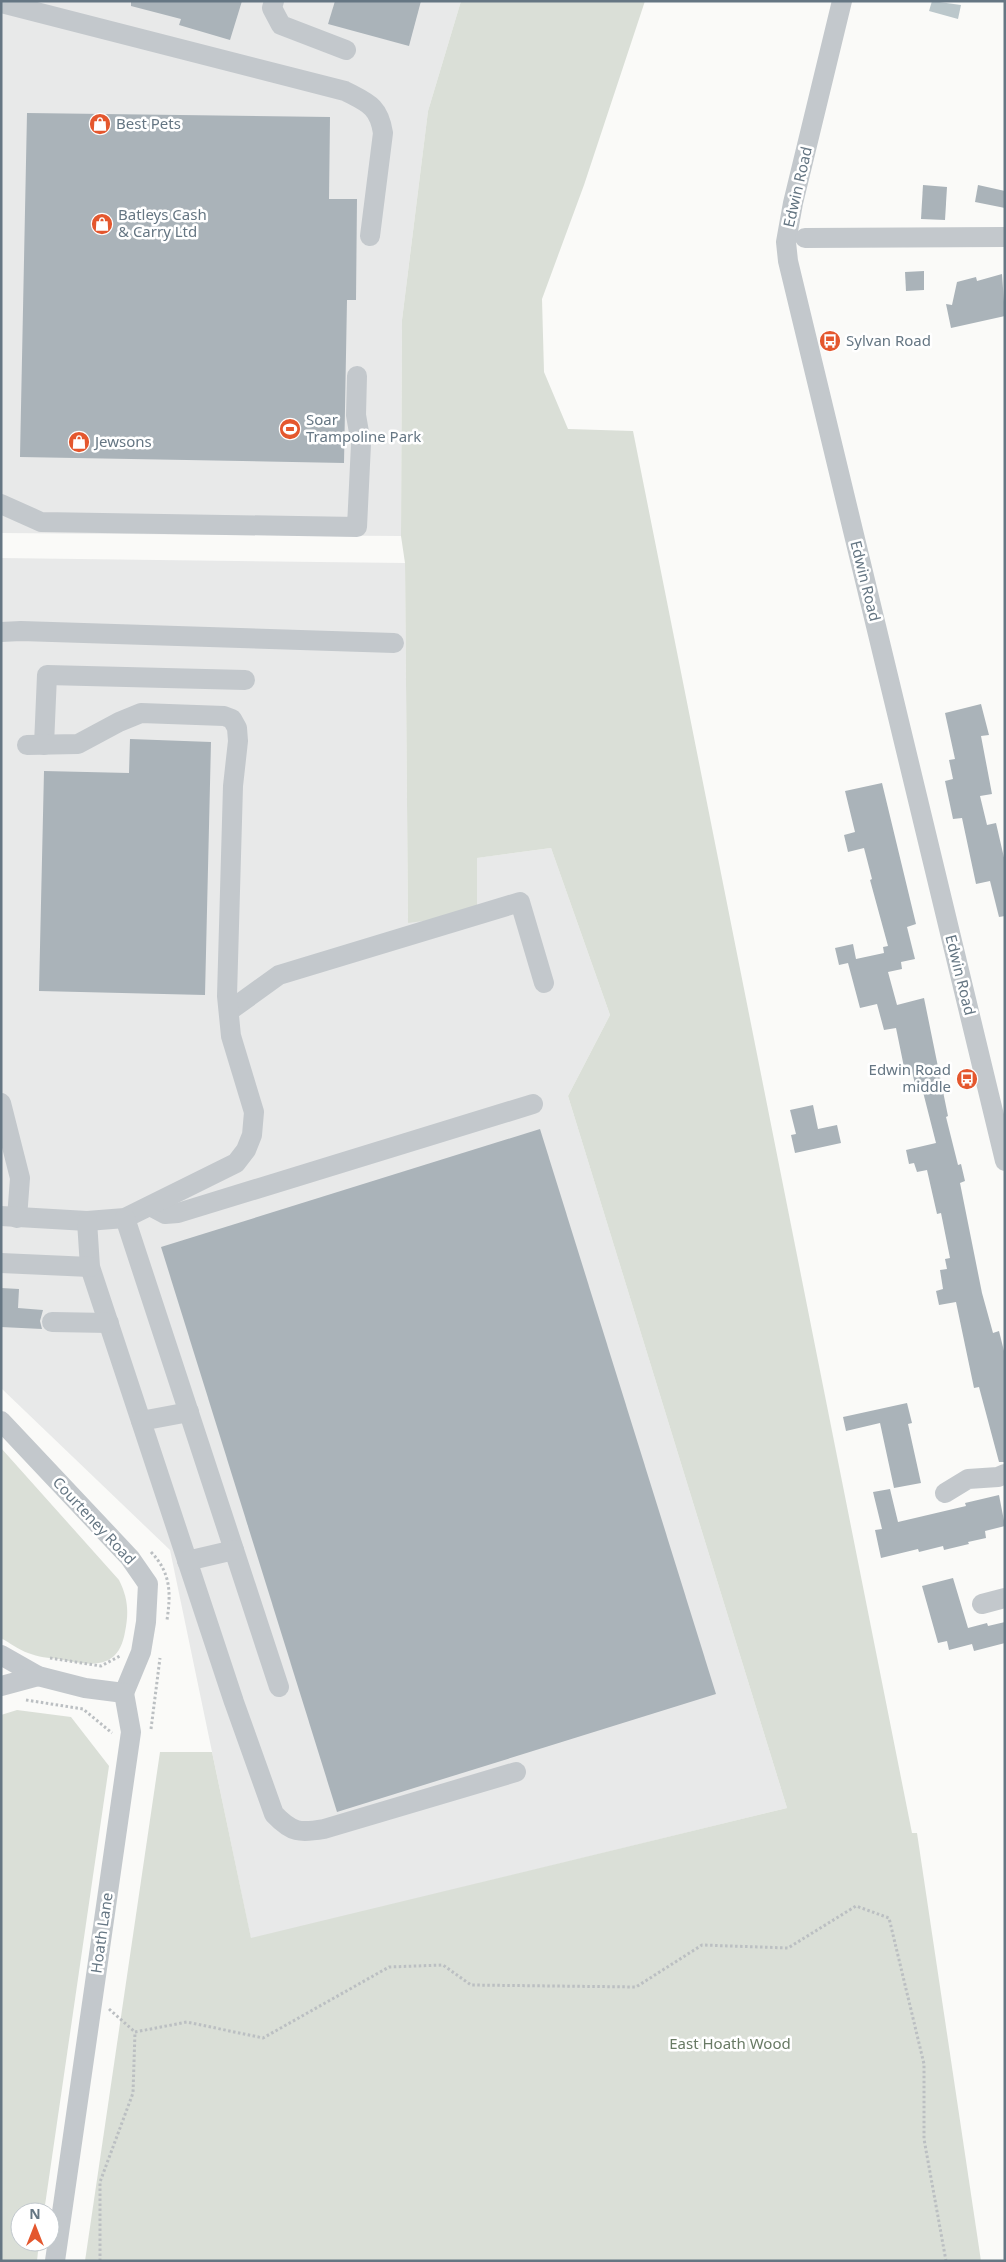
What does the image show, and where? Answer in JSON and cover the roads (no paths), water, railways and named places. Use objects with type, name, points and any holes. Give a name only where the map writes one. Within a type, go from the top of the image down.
[{"type":"street","points":[[274,1],[272,8],[281,25],[346,50]]},
{"type":"street","name":"Edwin Road","points":[[842,1],[793,202],[786,242],[788,261],[1005,1161]]},
{"type":"street","points":[[1,2],[336,89],[366,102],[380,117],[382,133],[370,236]]},
{"type":"street","points":[[805,238],[1005,237]]},
{"type":"street","points":[[1,504],[42,522],[357,527],[361,444],[356,415],[357,376]]},
{"type":"street","points":[[1,632],[21,631],[394,644]]},
{"type":"street","points":[[1,1104],[20,1178],[9,1217],[87,1222],[125,1218],[236,1163],[246,1150],[252,1134],[254,1112],[231,1036],[227,986],[233,786],[238,741],[237,728],[232,719],[224,716],[141,713],[119,722],[78,744],[36,745],[47,674],[245,680]]},
{"type":"street","points":[[228,1011],[279,974],[520,902],[544,983]]},
{"type":"street","points":[[150,1206],[165,1214],[178,1213],[533,1104]]},
{"type":"street","points":[[125,1218],[279,1686]]},
{"type":"street","points":[[87,1222],[90,1267],[266,1796],[274,1814],[285,1826],[302,1833],[324,1829],[516,1772]]},
{"type":"street","points":[[1,1263],[90,1267]]},
{"type":"street","points":[[52,1322],[109,1322]]},
{"type":"street","points":[[141,1421],[189,1412]]},
{"type":"street","name":"Courteney Road","points":[[1,1421],[130,1558],[148,1584],[146,1622],[141,1652],[124,1694]]},
{"type":"street","points":[[945,1493],[968,1479],[998,1477],[1005,1474]]},
{"type":"street","points":[[187,1561],[234,1550]]},
{"type":"street","points":[[982,1604],[1005,1598]]},
{"type":"street","points":[[1,1655],[38,1676],[84,1688],[124,1694]]},
{"type":"street","points":[[1,1686],[38,1676]]},
{"type":"street","name":"Hoath Lane","points":[[55,2261],[131,1732],[124,1694]]},
{"type":"place","name":"Best Pets","points":[[100,124]]},
{"type":"place","name":"Batleys Cash & Carry Ltd","points":[[102,224]]},
{"type":"place","name":"Sylvan Road","points":[[830,341]]},
{"type":"place","name":"Soar Trampoline Park","points":[[290,429]]},
{"type":"place","name":"Jewsons","points":[[79,442]]},
{"type":"place","name":"Edwin Road middle","points":[[967,1079]]},
{"type":"park label","name":"East Hoath Wood","points":[[730,2044]]}]
